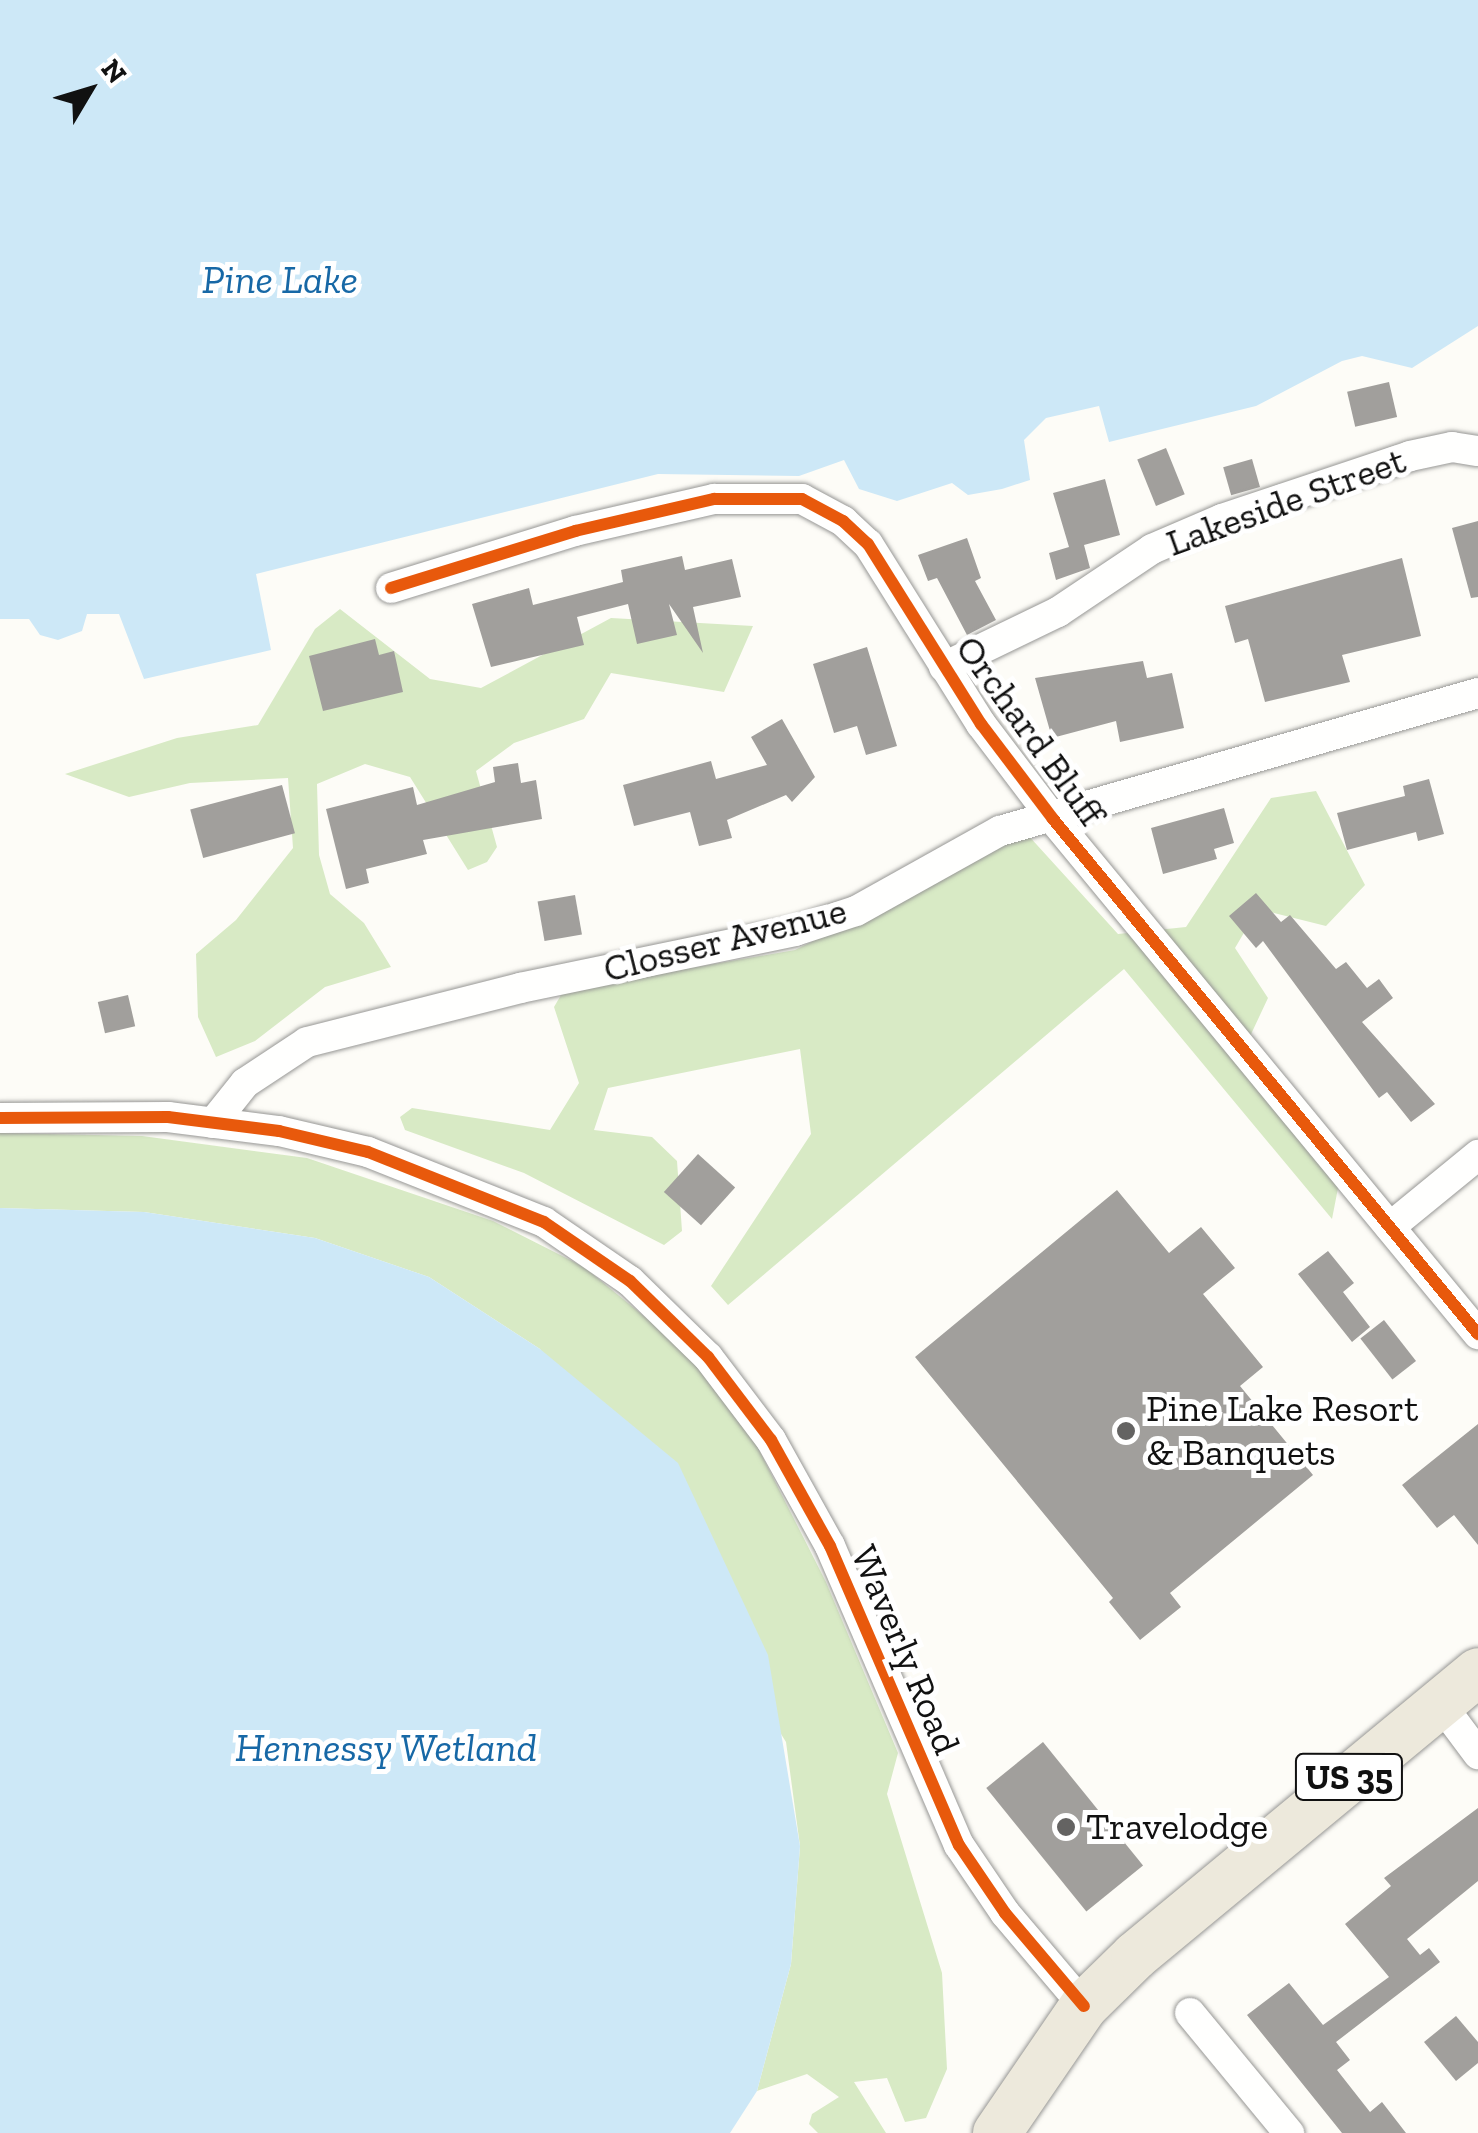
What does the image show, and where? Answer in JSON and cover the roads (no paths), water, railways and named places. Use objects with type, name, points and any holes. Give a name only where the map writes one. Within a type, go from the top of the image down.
[{"type":"main road","name":"US 35","points":[[997,2133],[1084,2006],[1178,1916],[1478,1672]]},
{"type":"street","name":"Lakeside Street","points":[[944,667],[1058,612],[1152,549],[1222,519],[1410,456],[1452,447],[1478,451]]},
{"type":"street","name":"Orchard Bluff","points":[[391,588],[650,511],[714,499],[802,499],[844,521],[868,544],[944,667],[1053,819],[1478,1334]]},
{"type":"street","name":"Closser Avenue","points":[[214,1124],[245,1083],[307,1042],[520,988],[795,931],[856,911],[1000,831],[1053,819],[1478,692]]},
{"type":"street","name":"Waverly Road","points":[[0,1118],[168,1117],[278,1130],[368,1152],[544,1222],[630,1281],[708,1357],[771,1440],[830,1546],[959,1845],[1005,1913],[1084,2006]]},
{"type":"street","points":[[1390,1227],[1478,1155]]},
{"type":"street","points":[[1440,1703],[1478,1754]]},
{"type":"street","points":[[1190,2013],[1289,2133]]},
{"type":"water","name":"Pine Lake","points":[[0,0],[1478,0],[1478,326],[1412,368],[1362,356],[1342,361],[1256,406],[1109,442],[1099,406],[1046,418],[1024,440],[1030,480],[1002,489],[968,495],[952,483],[897,501],[859,489],[844,460],[799,476],[658,474],[256,574],[271,650],[144,679],[119,614],[87,614],[82,631],[58,640],[40,635],[29,619],[0,619]]},
{"type":"water","name":"Hennessy Wetland","points":[[0,1208],[144,1212],[315,1238],[429,1277],[540,1349],[678,1463],[768,1655],[800,1846],[791,1964],[757,2091],[730,2133],[0,2133]]},
{"type":"place","name":"Pine Lake Resort & Banquets","points":[[1126,1431]]},
{"type":"place","name":"Travelodge","points":[[1066,1827]]}]
